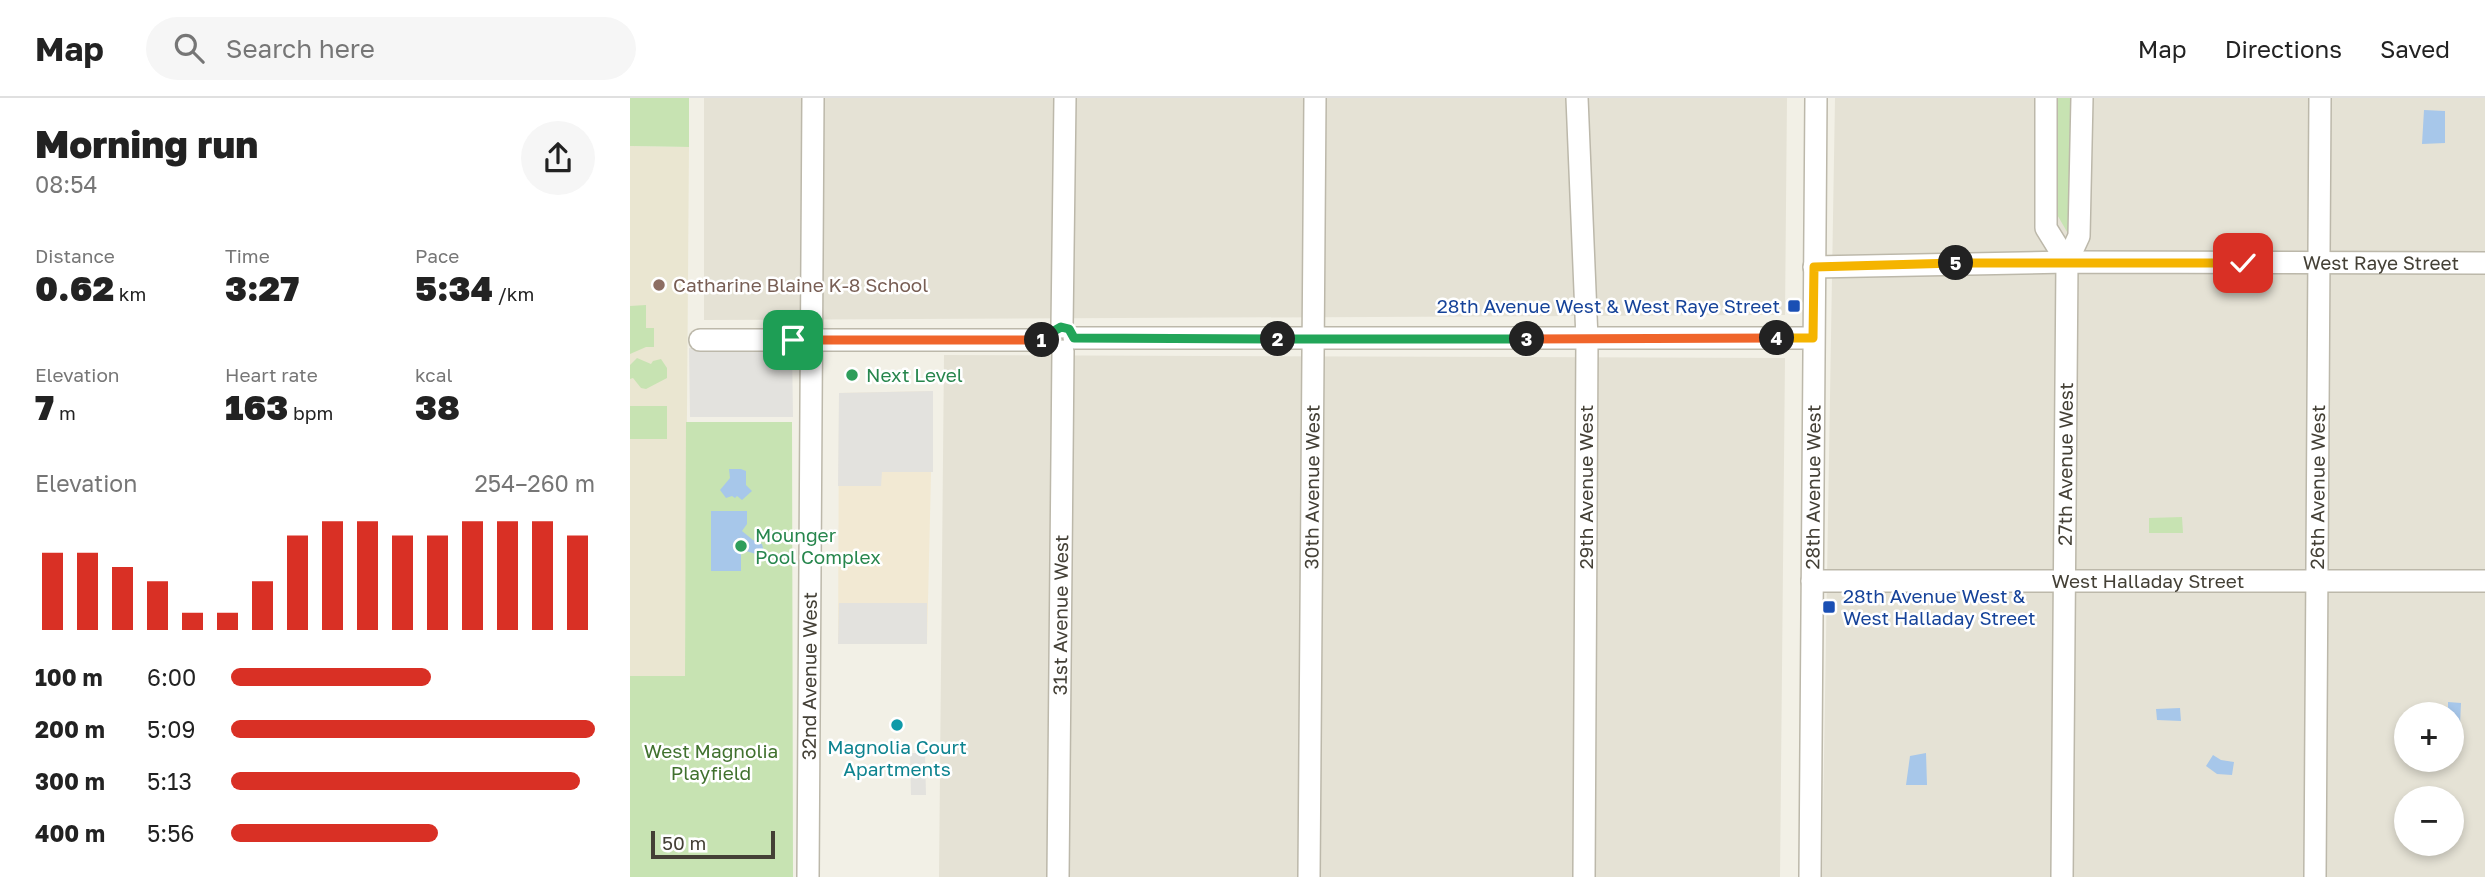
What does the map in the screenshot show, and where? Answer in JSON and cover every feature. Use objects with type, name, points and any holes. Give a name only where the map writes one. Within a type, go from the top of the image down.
[{"type":"street","name":"32nd Avenue West","points":[[808,877],[813,98]]},
{"type":"street","name":"31st Avenue West","points":[[1058,877],[1065,98]]},
{"type":"street","name":"30th Avenue West","points":[[1309,877],[1315,98]]},
{"type":"street","name":"29th Avenue West","points":[[1577,98],[1587,339],[1584,877]]},
{"type":"street","name":"28th Avenue West","points":[[1810,877],[1816,98]]},
{"type":"street","points":[[2046,98],[2046,228],[2067,262]]},
{"type":"street","name":"27th Avenue West","points":[[2062,877],[2067,262],[2079,236],[2082,98]]},
{"type":"street","name":"26th Avenue West","points":[[2315,877],[2320,98]]},
{"type":"street","name":"West Raye Street","points":[[1814,267],[2067,262],[2485,263]]},
{"type":"street","points":[[699,340],[1813,338]]},
{"type":"street","name":"West Halladay Street","points":[[1812,581],[2485,581]]},
{"type":"shaded area","points":[[704,98],[1787,98],[1785,315],[704,320]]},
{"type":"shaded area","points":[[1835,98],[2485,98],[2485,877],[1822,877]]},
{"type":"shaded area","name":"Catharine Blaine K-8 School","points":[[630,146],[689,147],[685,676],[630,676]]},
{"type":"shaded area","points":[[689,348],[792,348],[793,417],[690,417]]},
{"type":"shaded area","points":[[944,355],[1785,358],[1780,877],[939,877]]},
{"type":"shaded area","points":[[933,391],[927,644],[838,644],[839,393]]},
{"type":"shaded area","points":[[933,391],[933,472],[882,472],[881,486],[838,486],[839,393]]},
{"type":"shaded area","points":[[839,603],[927,603],[927,644],[838,644]]},
{"type":"shaded area","points":[[910,753],[925,753],[926,795],[911,795]]},
{"type":"green space","points":[[630,98],[689,98],[689,147],[630,146]]},
{"type":"green space","points":[[2057,98],[2072,98],[2070,237],[2055,211]]},
{"type":"green space","points":[[646,305],[646,328],[654,328],[654,347],[646,347],[630,354],[630,306]]},
{"type":"green space","points":[[637,358],[651,364],[661,359],[667,368],[667,378],[646,389],[641,388],[633,378],[630,379],[630,365]]},
{"type":"green space","points":[[630,406],[667,406],[667,439],[630,439]]},
{"type":"green space","name":"West Magnolia Playfield","points":[[686,422],[792,422],[793,877],[630,877],[630,676],[685,676]]},
{"type":"green space","points":[[2182,517],[2183,533],[2149,533],[2149,518]]},
{"type":"water","points":[[2424,110],[2445,111],[2445,143],[2422,144]]},
{"type":"water","points":[[729,469],[746,471],[746,485],[752,491],[742,500],[737,496],[726,498],[720,490],[730,478]]},
{"type":"water","points":[[711,511],[747,511],[747,524],[742,531],[762,544],[764,552],[759,555],[746,551],[741,553],[741,571],[711,571]]},
{"type":"water","points":[[2180,708],[2181,721],[2157,720],[2156,709]]},
{"type":"water","points":[[1926,753],[1927,785],[1906,785],[1910,756]]},
{"type":"water","points":[[2213,755],[2221,760],[2234,762],[2232,775],[2217,774],[2206,766]]},
{"type":"place","name":"Catharine Blaine K-8 School","points":[[659,285]]},
{"type":"place","name":"28th Avenue West & West Raye Street","points":[[1794,306]]},
{"type":"place","name":"Next Level","points":[[852,375]]},
{"type":"place","name":"Mounger Pool Complex","points":[[741,546]]},
{"type":"place","name":"28th Avenue West & West Halladay Street","points":[[1829,607]]},
{"type":"place","name":"Magnolia Court Apartments","points":[[897,725]]},
{"type":"route","points":[[793,340],[1051,340],[1054,331],[1061,327],[1069,329],[1074,338],[1813,338],[1814,267],[1935,263],[2243,263]]}]
